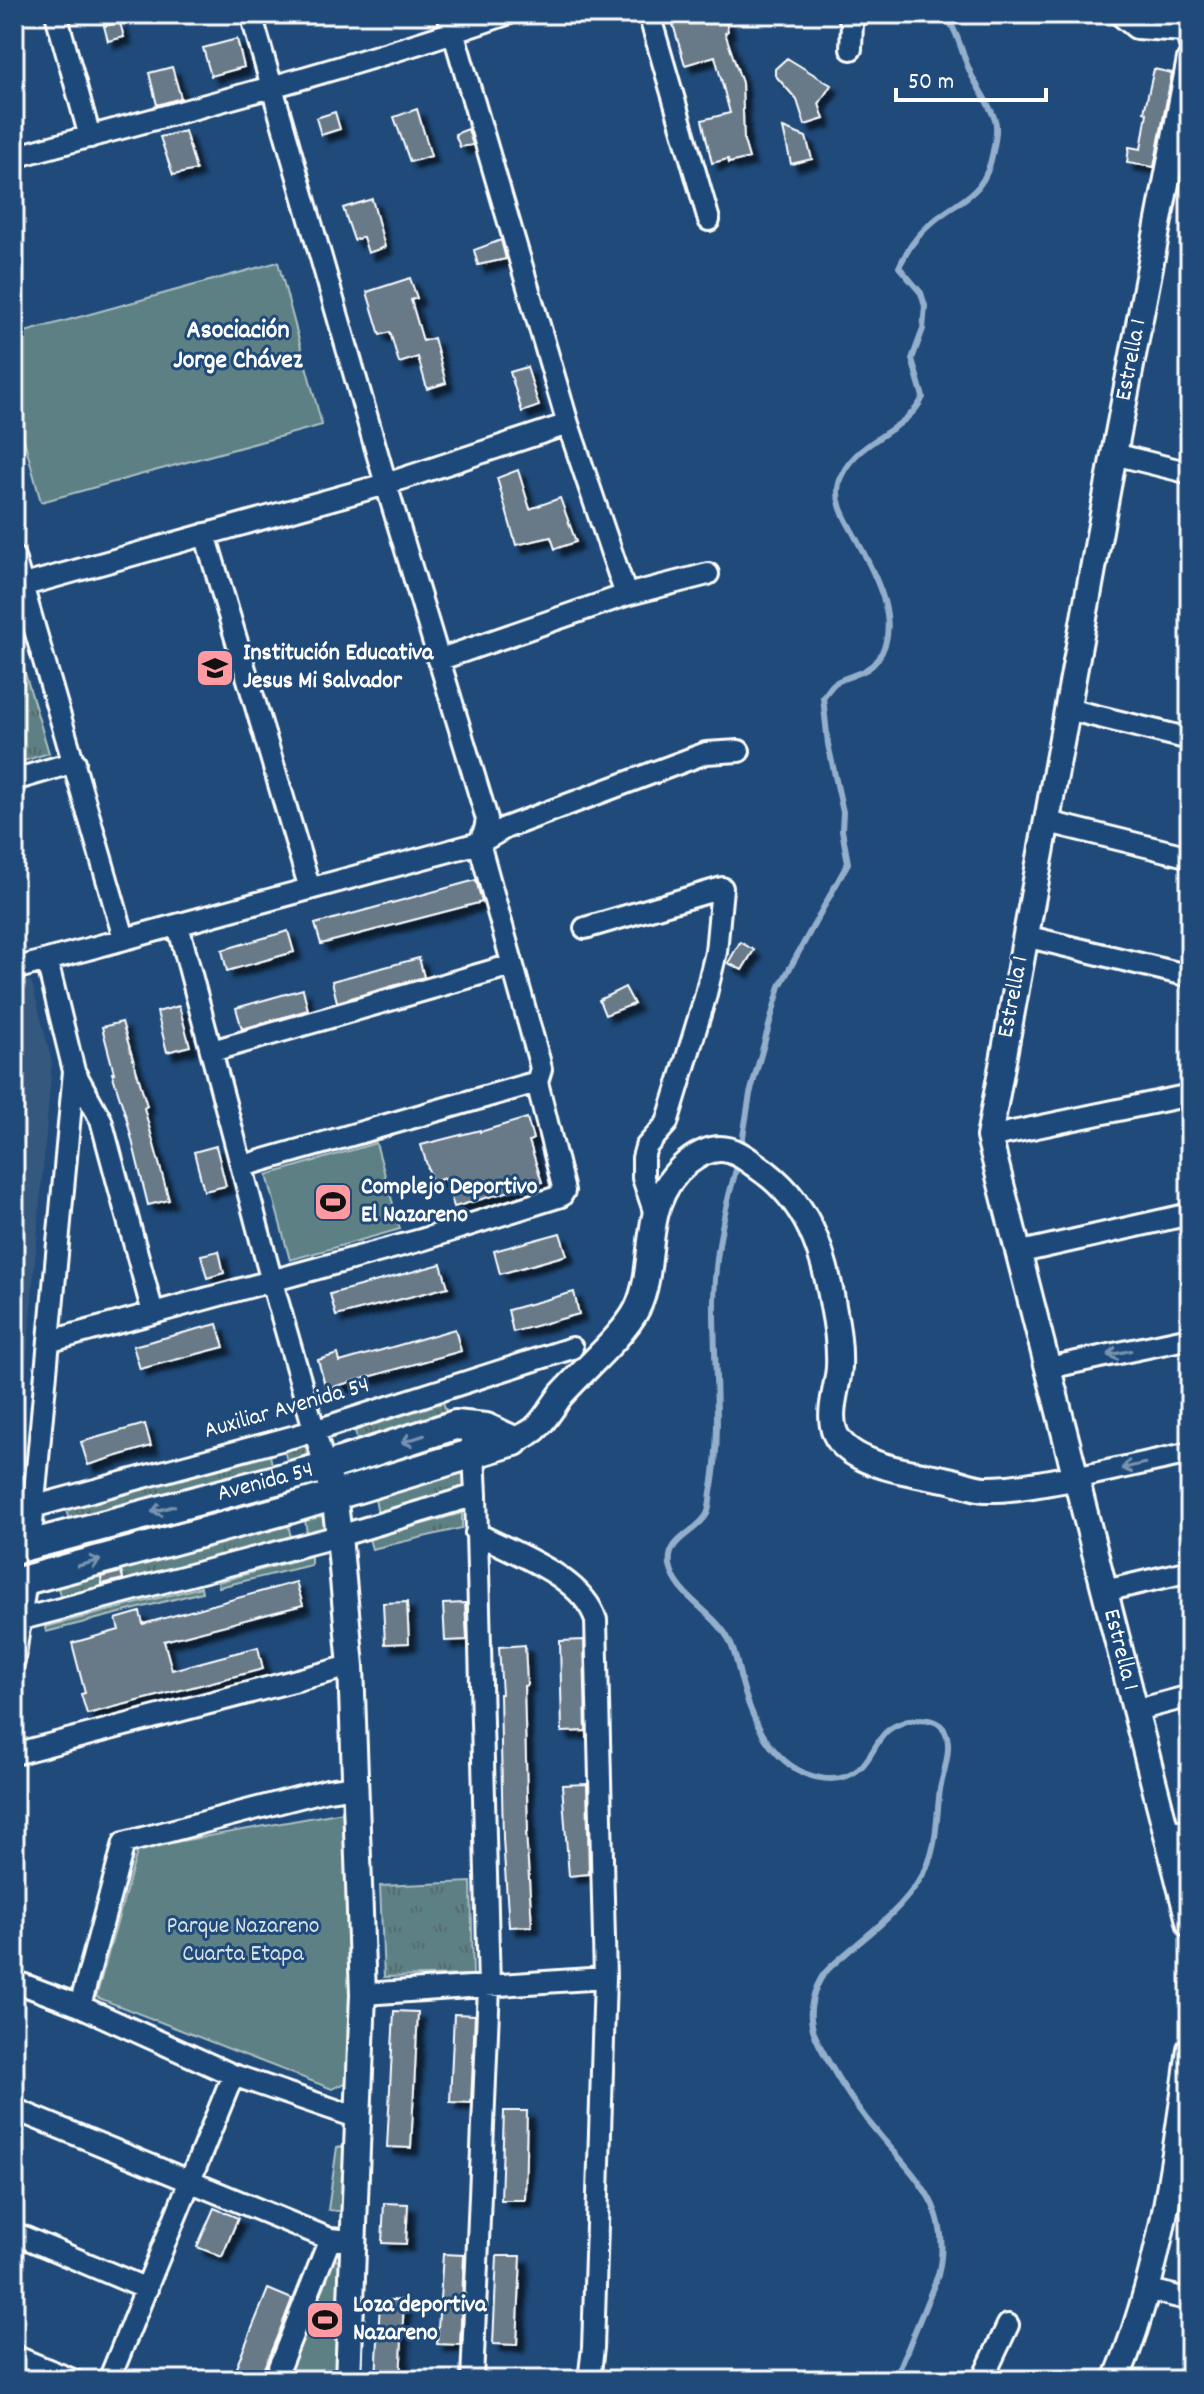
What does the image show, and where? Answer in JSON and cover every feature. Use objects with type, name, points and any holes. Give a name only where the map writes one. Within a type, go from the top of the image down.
[{"type":"main road","name":"Avenida 54","points":[[20,1581],[334,1495],[470,1439],[455,1425],[325,1467],[22,1547]]},
{"type":"main road","points":[[470,1439],[514,1441]]},
{"type":"street","points":[[56,14],[90,137]]},
{"type":"street","points":[[51,1341],[421,1240],[561,1196],[563,1184],[537,1082],[541,1069],[539,1060],[479,843],[487,819],[386,484],[251,14]]},
{"type":"street","points":[[14,157],[271,87],[451,24],[507,14]]},
{"type":"street","points":[[649,14],[709,220]]},
{"type":"street","points":[[848,14],[852,23],[851,49]]},
{"type":"street","points":[[1119,14],[1136,28],[1186,30]]},
{"type":"street","points":[[451,24],[568,424],[626,595]]},
{"type":"street","name":"Estrella 1","points":[[1190,59],[989,1137],[1190,1925]]},
{"type":"street","points":[[18,586],[386,484],[568,424]]},
{"type":"street","points":[[1114,454],[1190,473]]},
{"type":"street","points":[[205,534],[310,889]]},
{"type":"street","points":[[14,557],[18,586],[75,762],[124,938]]},
{"type":"street","points":[[438,660],[626,595],[708,574]]},
{"type":"street","points":[[1067,709],[1189,734]]},
{"type":"street","points":[[14,969],[479,843],[505,828],[706,753],[739,751]]},
{"type":"street","points":[[14,780],[75,762]]},
{"type":"street","points":[[1048,822],[1190,857]]},
{"type":"street","points":[[585,928],[722,888],[716,952],[705,998],[667,1123],[646,1147],[643,1158],[643,1178],[655,1214]]},
{"type":"street","points":[[178,925],[272,1282],[334,1495],[339,1536],[351,1666],[363,1994],[359,2118],[342,2240],[348,2380]]},
{"type":"street","points":[[1025,936],[1190,976]]},
{"type":"street","points":[[47,961],[74,1071],[101,1120],[153,1313]]},
{"type":"street","points":[[212,1051],[512,965]]},
{"type":"street","points":[[22,1547],[34,1505],[74,1071]]},
{"type":"street","points":[[243,1166],[537,1082]]},
{"type":"street","points":[[989,1137],[1190,1095]]},
{"type":"street","points":[[514,1441],[536,1428],[561,1396],[626,1326],[637,1309],[643,1290],[651,1228],[669,1184],[680,1169],[694,1158],[720,1149],[740,1154],[772,1177],[792,1196],[813,1229],[830,1286],[836,1326],[839,1365],[833,1411],[835,1433],[861,1456],[893,1470],[983,1489],[1075,1478],[1190,1453]]},
{"type":"street","points":[[1017,1253],[1190,1214]]},
{"type":"street","points":[[1048,1368],[1190,1338]]},
{"type":"street","name":"Auxiliar Avenida 54","points":[[14,1512],[314,1431],[572,1348]]},
{"type":"street","points":[[470,1439],[476,1495],[489,1987],[472,2380]]},
{"type":"street","points":[[17,1621],[339,1536],[476,1495]]},
{"type":"street","points":[[476,1533],[567,1581],[587,1600],[596,1620],[605,1978],[593,2348],[589,2380]]},
{"type":"street","points":[[1105,1591],[1190,1571]]},
{"type":"street","points":[[14,1661],[20,1581]]},
{"type":"street","points":[[14,1754],[351,1666]]},
{"type":"street","points":[[1137,1710],[1190,1696]]},
{"type":"street","points":[[80,2006],[124,1843],[327,1790],[357,1786]]},
{"type":"street","points":[[1165,1830],[1190,1832]]},
{"type":"street","points":[[363,1994],[605,1978]]},
{"type":"street","points":[[14,1981],[80,2006],[233,2075],[359,2118]]},
{"type":"street","points":[[1116,2380],[1181,2182],[1189,2059]]},
{"type":"street","points":[[109,2380],[233,2075]]},
{"type":"street","points":[[14,2109],[190,2182],[342,2240]]},
{"type":"street","points":[[14,2233],[147,2289]]},
{"type":"street","points":[[274,2380],[342,2240]]},
{"type":"street","points":[[1146,2289],[1190,2300]]},
{"type":"street","points":[[982,2380],[1008,2325]]},
{"type":"street","points":[[14,2356],[73,2380]]},
{"type":"shaded area","points":[[31,980],[52,1062],[14,1486],[14,985]]},
{"type":"green space","points":[[278,262],[322,425],[41,502],[14,403],[14,335]]},
{"type":"green space","points":[[14,636],[49,753],[14,764]]},
{"type":"green space","points":[[376,1143],[400,1229],[290,1260],[267,1175]]},
{"type":"green space","points":[[442,1399],[448,1416],[358,1445],[354,1426]]},
{"type":"green space","points":[[301,1443],[307,1449],[306,1458],[288,1464],[283,1447]]},
{"type":"green space","points":[[269,1451],[273,1468],[70,1523],[65,1507]]},
{"type":"green space","points":[[466,1470],[468,1483],[460,1492],[378,1514],[374,1494]]},
{"type":"green space","points":[[272,1490],[275,1502],[14,1573],[14,1560]]},
{"type":"green space","points":[[325,1512],[327,1525],[307,1533],[304,1514]]},
{"type":"green space","points":[[462,1513],[462,1528],[372,1549],[369,1539]]},
{"type":"green space","points":[[287,1519],[291,1538],[124,1582],[119,1564]]},
{"type":"green space","points":[[311,1556],[311,1565],[219,1587],[218,1582]]},
{"type":"green space","points":[[99,1570],[103,1588],[61,1599],[56,1581]]},
{"type":"green space","points":[[201,1587],[202,1592],[46,1632],[45,1627]]},
{"type":"green space","name":"Parque Nazareno Cuarta Etapa","points":[[349,1811],[350,2081],[332,2089],[96,1997],[137,1852],[142,1848]]},
{"type":"green space","points":[[471,1882],[473,1975],[384,1977],[380,1886]]},
{"type":"green space","points":[[337,2147],[347,2147],[345,2212],[328,2210]]},
{"type":"green space","name":"Loza deportiva Nazareno","points":[[334,2259],[341,2261],[340,2380],[284,2380]]},
{"type":"building","points":[[670,14],[724,14],[728,31],[725,33],[742,83],[744,141],[749,158],[712,163],[702,120],[730,113],[715,56],[685,65]]},
{"type":"building","points":[[120,23],[124,37],[108,41],[104,26]]},
{"type":"building","points":[[237,39],[244,67],[211,76],[203,48]]},
{"type":"building","points":[[787,58],[831,85],[819,104],[824,119],[805,125],[797,100],[775,75],[775,69]]},
{"type":"building","points":[[172,67],[181,98],[157,105],[149,73]]},
{"type":"building","points":[[1154,69],[1172,73],[1154,167],[1127,163],[1129,147],[1141,149],[1147,113],[1144,112]]},
{"type":"building","points":[[417,109],[431,156],[410,162],[394,117]]},
{"type":"building","points":[[335,112],[340,129],[321,135],[316,118]]},
{"type":"building","points":[[783,128],[806,137],[812,159],[791,164]]},
{"type":"building","points":[[468,129],[473,145],[460,147],[455,134]]},
{"type":"building","points":[[185,131],[196,170],[173,175],[160,137]]},
{"type":"building","points":[[372,199],[385,247],[368,253],[363,237],[354,240],[343,208]]},
{"type":"building","points":[[501,240],[506,259],[478,265],[474,250]]},
{"type":"building","points":[[410,278],[417,298],[411,300],[423,341],[434,338],[446,383],[427,389],[418,357],[399,363],[390,332],[380,335],[367,292]]},
{"type":"building","points":[[527,367],[539,406],[522,412],[510,372]]},
{"type":"building","points":[[518,470],[530,509],[560,498],[576,542],[555,549],[551,537],[516,545],[497,478]]},
{"type":"building","points":[[476,880],[482,902],[321,944],[315,924]]},
{"type":"building","points":[[288,931],[294,952],[227,971],[222,950]]},
{"type":"building","points":[[740,942],[754,950],[742,970],[728,963]]},
{"type":"building","points":[[419,958],[424,977],[337,1002],[332,981]]},
{"type":"building","points":[[625,987],[634,1004],[605,1015],[599,1000]]},
{"type":"building","points":[[303,989],[308,1010],[242,1029],[236,1008]]},
{"type":"building","points":[[179,1006],[190,1046],[167,1052],[157,1012]]},
{"type":"building","points":[[122,1022],[147,1106],[144,1108],[169,1200],[148,1205],[102,1027]]},
{"type":"building","points":[[527,1118],[533,1139],[529,1141],[542,1182],[454,1207],[445,1178],[432,1182],[421,1145]]},
{"type":"building","points":[[216,1146],[226,1186],[204,1191],[194,1152]]},
{"type":"building","points":[[560,1233],[567,1255],[500,1274],[494,1251]]},
{"type":"building","points":[[219,1251],[224,1273],[207,1278],[201,1255]]},
{"type":"building","points":[[441,1264],[448,1287],[336,1316],[330,1294]]},
{"type":"building","points":[[574,1292],[579,1314],[513,1332],[508,1310]]},
{"type":"building","points":[[217,1324],[224,1347],[140,1369],[133,1346]]},
{"type":"building","points":[[455,1329],[461,1351],[326,1389],[318,1360],[338,1354],[340,1362]]},
{"type":"building","points":[[145,1424],[151,1446],[88,1465],[81,1442]]},
{"type":"building","points":[[121,1572],[123,1579],[102,1584],[101,1577]]},
{"type":"building","points":[[296,1582],[303,1605],[164,1641],[172,1670],[258,1647],[263,1669],[87,1714],[72,1643],[119,1630],[116,1619],[140,1612],[143,1624]]},
{"type":"building","points":[[407,1602],[409,1643],[385,1644],[383,1603]]},
{"type":"building","points":[[465,1603],[467,1640],[445,1641],[443,1604]]},
{"type":"building","points":[[584,1640],[586,1731],[562,1732],[560,1641]]},
{"type":"building","points":[[525,1645],[526,1832],[532,1926],[509,1927],[503,1839],[499,1647]]},
{"type":"building","points":[[587,1784],[589,1874],[569,1876],[562,1785]]},
{"type":"building","points":[[394,2011],[418,2012],[411,2148],[387,2147]]},
{"type":"building","points":[[454,2014],[475,2015],[471,2103],[450,2102]]},
{"type":"building","points":[[504,2111],[527,2111],[525,2200],[501,2200]]},
{"type":"building","points":[[384,2203],[408,2204],[406,2244],[382,2243]]},
{"type":"building","points":[[214,2208],[238,2218],[222,2257],[197,2247]]},
{"type":"building","points":[[443,2254],[464,2255],[460,2345],[437,2344]]},
{"type":"building","points":[[497,2256],[521,2256],[517,2345],[493,2344]]},
{"type":"building","points":[[268,2289],[292,2299],[280,2330],[259,2380],[231,2380]]},
{"type":"building","points":[[380,2300],[404,2300],[400,2380],[376,2380]]},
{"type":"waterway","points":[[741,1149],[750,1094],[780,986],[848,863],[842,830],[843,812],[828,744],[823,697],[835,683],[873,665],[885,646],[888,631],[884,599],[878,583],[840,506],[839,483],[845,468],[855,456],[905,420],[923,397],[912,359],[923,329],[925,306],[921,293],[899,267],[922,232],[968,196],[983,180],[995,143],[993,114],[944,14]]},
{"type":"waterway","points":[[739,1160],[716,1264],[716,1445],[709,1506],[702,1521],[673,1548],[670,1565],[680,1586],[729,1640],[759,1728],[781,1757],[798,1770],[824,1779],[851,1774],[863,1765],[885,1733],[906,1721],[933,1721],[940,1725],[947,1737],[948,1752],[940,1789],[936,1834],[922,1876],[898,1907],[823,1975],[811,2006],[816,2038],[839,2080],[920,2184],[937,2215],[941,2233],[938,2275],[895,2380]]},
{"type":"place","name":"Institución Educativa Jesus Mi Salvador","points":[[215,668]]},
{"type":"place","name":"Complejo Deportivo El Nazareno","points":[[333,1202]]},
{"type":"place","name":"Loza deportiva Nazareno","points":[[325,2320]]},
{"type":"district","name":"Asociación Jorge Chávez","points":[[238,346]]}]
